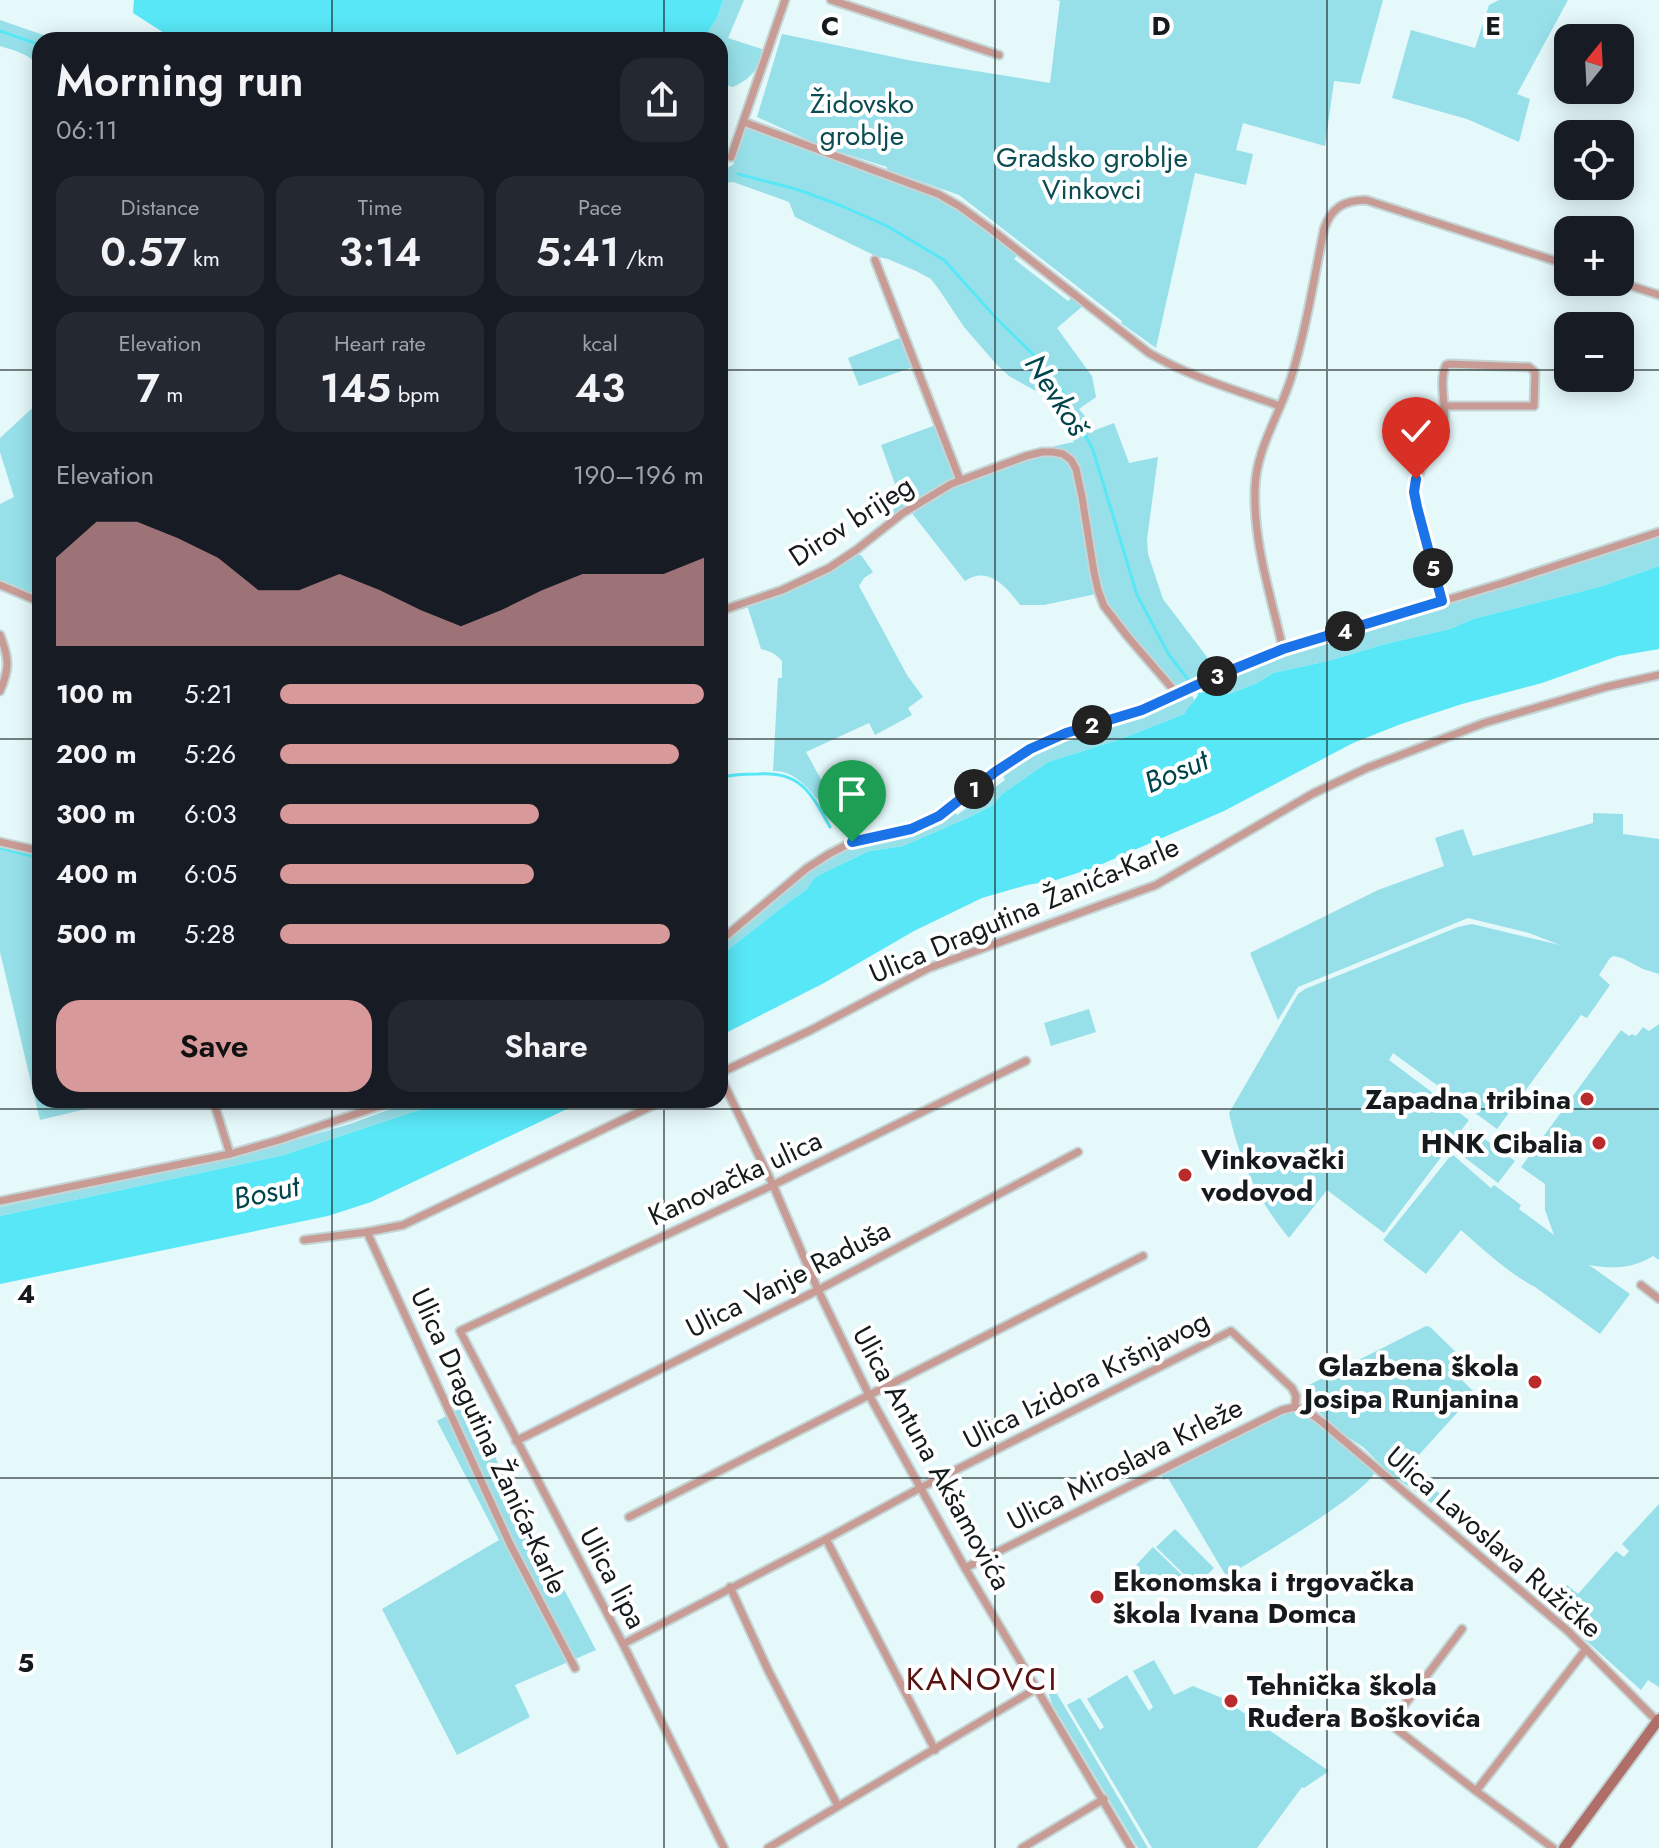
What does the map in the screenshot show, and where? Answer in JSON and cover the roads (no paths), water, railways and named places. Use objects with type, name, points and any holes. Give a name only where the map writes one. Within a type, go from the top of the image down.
[{"type":"main road","points":[[1564,1848],[1659,1721]]},
{"type":"street","points":[[731,157],[785,0]]},
{"type":"street","points":[[831,0],[999,55]]},
{"type":"street","points":[[744,122],[938,194],[959,206],[1149,353],[1209,381],[1280,406]]},
{"type":"street","points":[[1283,649],[1262,567],[1255,486],[1266,439],[1291,379],[1327,220],[1336,207],[1359,200],[1373,202],[1554,260]]},
{"type":"street","points":[[875,260],[960,480]]},
{"type":"street","points":[[1634,287],[1659,295]]},
{"type":"street","points":[[1442,601],[1414,492],[1422,464],[1443,428],[1443,371],[1449,364],[1529,367],[1535,372],[1534,406],[1444,406]]},
{"type":"street","name":"Dirov brijeg","points":[[728,608],[782,590],[829,568],[923,500],[960,480],[1026,456],[1042,452],[1063,454],[1076,469],[1098,590],[1104,606],[1128,637],[1182,693]]},
{"type":"street","points":[[728,934],[807,868],[829,854],[852,842],[911,829],[939,816],[1030,749],[1066,733],[1124,716],[1283,649],[1659,532]]},
{"type":"street","points":[[0,585],[32,599]]},
{"type":"street","points":[[0,635],[8,659],[8,670],[0,691]]},
{"type":"street","name":"Ulica Dragutina Žanića-Karle","points":[[728,1070],[929,968],[1156,885],[1312,794],[1367,768],[1484,723],[1606,687],[1659,675]]},
{"type":"street","points":[[0,842],[32,849]]},
{"type":"street","name":"Kanovačka ulica","points":[[460,1331],[773,1185],[1026,1061]]},
{"type":"street","name":"Ulica Antuna Akšamovića","points":[[728,1091],[869,1395],[965,1568],[1131,1848]]},
{"type":"street","points":[[216,1108],[230,1154]]},
{"type":"street","points":[[0,1201],[230,1154],[374,1108]]},
{"type":"street","points":[[304,1240],[403,1225],[647,1108]]},
{"type":"street","name":"Ulica Vanje Raduša","points":[[516,1441],[818,1290],[1078,1152]]},
{"type":"street","name":"Ulica Dragutina Žanića-Karle","points":[[367,1232],[510,1544],[575,1668]]},
{"type":"street","points":[[629,1517],[1143,1256]]},
{"type":"street","points":[[1641,1285],[1659,1299]]},
{"type":"street","name":"Ulica lipa","points":[[460,1331],[623,1644],[724,1848]]},
{"type":"street","name":"Ulica Izidora Kršnjavog","points":[[623,1644],[920,1488],[1231,1331],[1292,1388],[1296,1396],[1295,1407]]},
{"type":"street","name":"Ulica Miroslava Krleže","points":[[965,1568],[1282,1410],[1295,1407]]},
{"type":"street","name":"Ulica Lavoslava Ružičke","points":[[1295,1407],[1322,1422],[1551,1616],[1659,1721]]},
{"type":"street","points":[[826,1539],[935,1750]]},
{"type":"street","points":[[730,1587],[768,1670],[838,1806]]},
{"type":"street","points":[[1462,1629],[1390,1724],[1553,1848]]},
{"type":"street","points":[[1476,1791],[1586,1649]]},
{"type":"street","points":[[768,1848],[1037,1688]]},
{"type":"street","points":[[1022,1848],[1104,1799]]},
{"type":"water","points":[[134,0],[723,0],[708,32],[163,32],[133,13]]},
{"type":"water","name":"Bosut","points":[[1659,566],[1659,649],[1618,656],[1542,683],[1401,724],[1353,743],[1224,811],[1093,868],[982,898],[914,931],[824,983],[728,1032],[728,950],[823,873],[869,851],[903,846],[974,815],[993,805],[1002,794],[1048,762],[1118,740],[1184,714],[1203,692],[1218,695],[1232,693],[1273,673],[1450,629],[1473,619],[1599,587]]},
{"type":"water","name":"Bosut","points":[[425,1108],[569,1108],[371,1202],[328,1216],[0,1284],[0,1216],[284,1155]]},
{"type":"waterway","name":"Nevkoš","points":[[0,31],[32,42]]},
{"type":"waterway","name":"Nevkoš","points":[[738,174],[796,189],[842,206],[887,226],[944,260],[1041,362],[1064,394],[1093,450],[1137,595],[1169,655],[1201,696]]},
{"type":"waterway","points":[[728,776],[773,774],[795,780],[810,794],[830,827]]},
{"type":"waterway","points":[[0,848],[32,856]]},
{"type":"place","name":"Zapadna tribina","points":[[1587,1099]]},
{"type":"place","name":"HNK Cibalia","points":[[1599,1143]]},
{"type":"place","name":"Vinkovački vodovod","points":[[1185,1175]]},
{"type":"place","name":"Glazbena škola Josipa Runjanina","points":[[1535,1382]]},
{"type":"place","name":"Ekonomska i trgovačka škola Ivana Domca","points":[[1097,1597]]},
{"type":"place","name":"Tehnička škola Ruđera Boškovića","points":[[1231,1701]]},
{"type":"district","name":"KANOVCI","points":[[982,1679]]},
{"type":"park label","name":"Židovsko groblje","points":[[862,119]]},
{"type":"park label","name":"Gradsko groblje Vinkovci","points":[[1092,173]]}]
